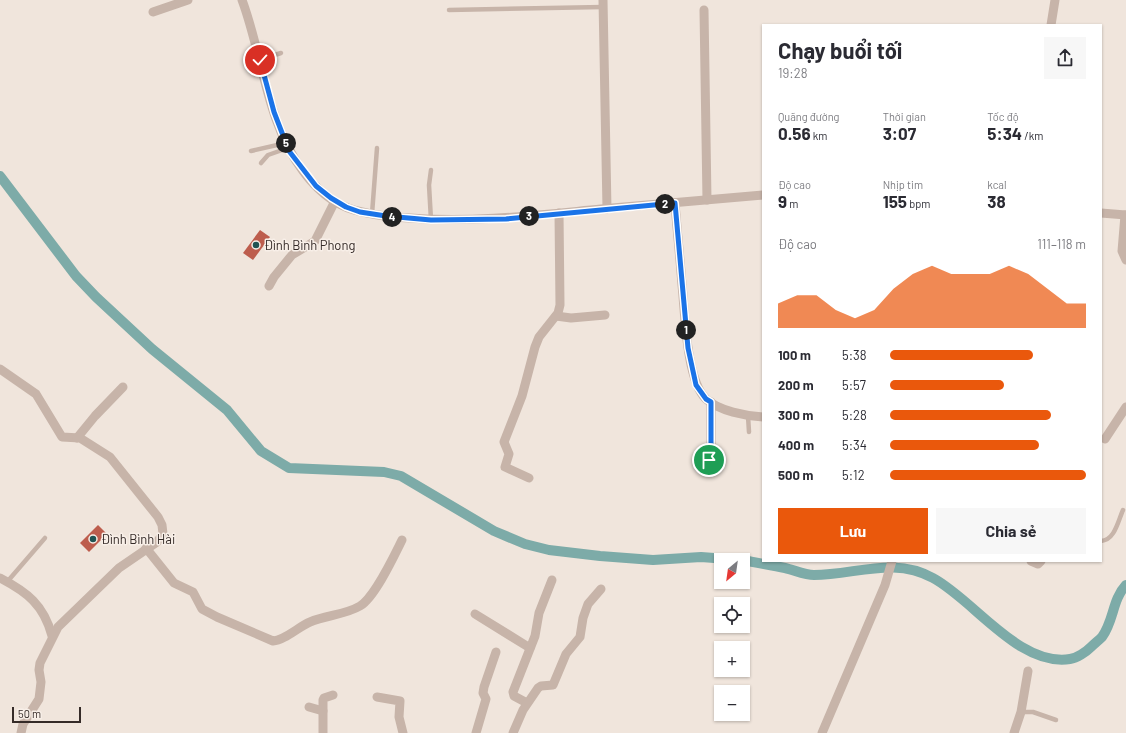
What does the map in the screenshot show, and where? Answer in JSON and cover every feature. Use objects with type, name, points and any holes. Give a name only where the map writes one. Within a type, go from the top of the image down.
[{"type":"street","points":[[153,12],[188,0]]},
{"type":"street","points":[[242,0],[250,22],[274,112],[287,146],[304,172],[316,186],[335,201],[346,207],[372,214],[431,220],[506,219],[762,195]]},
{"type":"street","points":[[1050,24],[1055,0]]},
{"type":"street","points":[[603,3],[607,209]]},
{"type":"street","points":[[704,10],[707,200]]},
{"type":"street","points":[[269,286],[274,277],[292,255],[315,241],[335,201]]},
{"type":"street","points":[[675,203],[688,348],[696,385],[706,399],[724,409],[748,416],[762,417]]},
{"type":"street","points":[[529,478],[505,467],[508,451],[504,442],[522,396],[539,337],[556,316],[560,305],[559,213]]},
{"type":"street","points":[[1102,213],[1125,215],[1122,251],[1126,260]]},
{"type":"street","points":[[556,316],[571,318],[605,315]]},
{"type":"street","points":[[0,369],[36,394],[62,437],[83,439],[110,457],[158,517],[162,525],[163,534],[157,542],[146,548],[119,568],[63,621],[52,636],[40,663],[39,670],[41,682],[39,699],[23,724],[21,733]]},
{"type":"street","points":[[77,438],[95,416],[123,387]]},
{"type":"street","points":[[709,460],[711,444],[711,402]]},
{"type":"street","points":[[1105,439],[1126,407]]},
{"type":"street","points":[[146,548],[174,583],[193,592],[202,609],[217,618],[273,640],[279,640],[310,621],[342,613],[360,606],[368,598],[380,581],[402,540]]},
{"type":"street","points":[[822,733],[885,584],[892,562]]},
{"type":"street","points":[[3,580],[34,600],[44,615],[52,636]]},
{"type":"street","points":[[527,703],[513,695],[535,636],[539,613],[552,580]]},
{"type":"street","points":[[513,733],[517,720],[527,703],[541,686],[553,685],[566,654],[580,638],[585,611],[588,604],[601,589]]},
{"type":"street","points":[[475,614],[530,648]]},
{"type":"street","points":[[476,733],[485,702],[484,688],[496,652]]},
{"type":"street","points":[[1014,733],[1020,712],[1028,671]]},
{"type":"street","points":[[323,733],[323,700],[324,698],[333,695]]},
{"type":"street","points":[[377,697],[400,701],[399,717],[403,733]]},
{"type":"street","points":[[309,707],[323,711]]},
{"type":"lane","points":[[449,10],[603,3]]},
{"type":"lane","points":[[260,60],[280,53]]},
{"type":"lane","points":[[251,151],[287,146]]},
{"type":"lane","points":[[261,163],[268,155],[287,146]]},
{"type":"lane","points":[[372,214],[377,148]]},
{"type":"lane","points":[[431,170],[429,185],[431,220]]},
{"type":"lane","points":[[748,416],[749,432]]},
{"type":"lane","points":[[1102,541],[1109,539],[1113,535],[1123,510]]},
{"type":"lane","points":[[3,580],[44,538]]},
{"type":"lane","points":[[1020,712],[1033,712],[1056,720]]},
{"type":"building","name":"Đình Bình Phong","points":[[260,230],[270,237],[253,260],[243,253]]},
{"type":"building","name":"Đình Bình Hài","points":[[98,525],[107,534],[89,552],[80,543]]},
{"type":"waterway","points":[[0,176],[76,276],[96,297],[152,349],[227,410],[261,451],[289,468],[384,472],[401,476],[494,531],[525,544],[549,550],[653,560],[701,557],[714,558]]},
{"type":"waterway","points":[[750,561],[811,575],[889,567],[904,568],[918,572],[933,578],[949,588],[1015,643],[1033,653],[1051,659],[1070,659],[1076,657],[1087,651],[1102,637],[1109,624],[1118,597],[1126,585]]},
{"type":"place","name":"Đình Bình Phong","points":[[256,245]]},
{"type":"place","name":"Đình Bình Hài","points":[[93,539]]},
{"type":"route","points":[[260,60],[274,112],[289,151],[316,186],[331,198],[346,207],[360,212],[431,220],[506,219],[675,203],[688,348],[696,385],[706,399],[711,402],[711,454],[709,460]]}]
